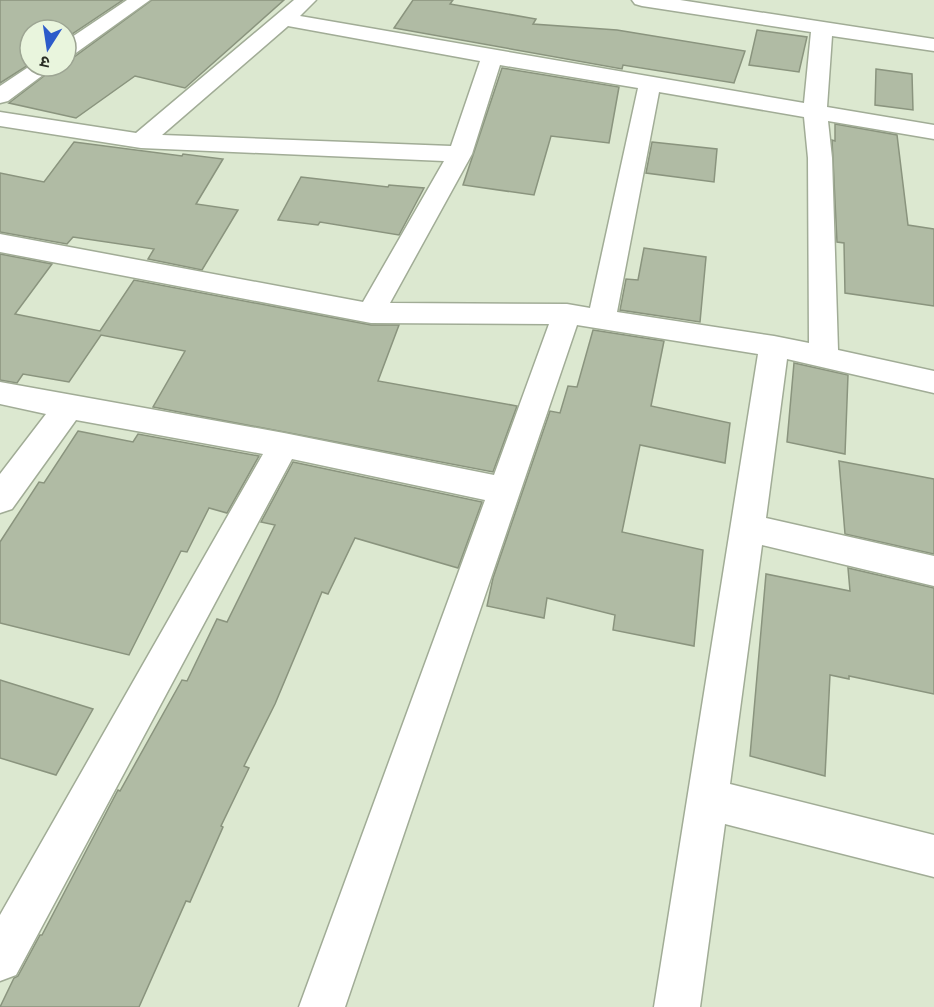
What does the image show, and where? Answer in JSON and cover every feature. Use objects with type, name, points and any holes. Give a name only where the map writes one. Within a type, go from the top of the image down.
[{"type":"street","points":[[78,43],[141,0]]},
{"type":"street","points":[[141,141],[306,0]]},
{"type":"street","points":[[642,0],[934,45]]},
{"type":"street","points":[[284,19],[492,57],[934,132]]},
{"type":"street","points":[[822,28],[815,111],[820,158],[824,357]]},
{"type":"street","points":[[371,313],[460,154],[492,57]]},
{"type":"street","points":[[0,96],[26,78]]},
{"type":"street","points":[[601,320],[650,84]]},
{"type":"street","points":[[0,119],[141,141],[460,154]]},
{"type":"street","points":[[0,243],[371,313],[567,314],[774,346],[934,382]]},
{"type":"street","points":[[322,1007],[567,314]]},
{"type":"street","points":[[677,1007],[774,346]]},
{"type":"street","points":[[0,393],[284,445],[505,491]]},
{"type":"street","points":[[0,499],[69,407]]},
{"type":"street","points":[[0,959],[284,445]]},
{"type":"street","points":[[749,528],[934,571]]},
{"type":"street","points":[[708,799],[934,856]]},
{"type":"building","points":[[0,0],[123,0],[78,30],[78,18],[18,18],[18,72],[0,83]]},
{"type":"building","points":[[152,0],[284,0],[185,88],[135,76],[76,118],[9,103],[41,78],[78,78],[78,54]]},
{"type":"building","points":[[413,0],[453,0],[450,4],[536,19],[533,24],[617,30],[745,51],[734,83],[623,65],[622,69],[394,28]]},
{"type":"building","points":[[757,30],[807,37],[799,72],[749,65]]},
{"type":"building","points":[[502,68],[619,87],[609,143],[551,136],[534,195],[463,185]]},
{"type":"building","points":[[876,69],[912,74],[913,110],[875,105]]},
{"type":"building","points":[[835,124],[897,135],[908,225],[934,229],[934,306],[845,293],[844,243],[837,242],[832,140],[835,141]]},
{"type":"building","points":[[74,142],[223,159],[196,204],[238,210],[202,270],[148,259],[154,249],[73,237],[67,244],[0,232],[0,173],[44,182]]},
{"type":"building","points":[[652,142],[717,149],[714,182],[646,173]]},
{"type":"building","points":[[301,177],[388,187],[389,185],[424,188],[399,235],[320,222],[318,225],[278,220]]},
{"type":"building","points":[[644,248],[706,257],[700,322],[620,310],[626,279],[638,280]]},
{"type":"building","points":[[0,254],[52,264],[15,314],[100,331],[134,280],[371,325],[399,325],[378,381],[517,406],[493,472],[153,407],[185,351],[101,335],[69,382],[23,374],[17,383],[0,380]]},
{"type":"building","points":[[593,330],[664,341],[651,406],[730,423],[725,463],[640,445],[622,532],[703,550],[694,646],[613,630],[615,615],[547,598],[544,618],[487,606],[493,578],[550,411],[560,413],[568,386],[577,387]]},
{"type":"building","points":[[794,363],[848,375],[845,454],[787,442]]},
{"type":"building","points":[[78,431],[133,442],[138,434],[259,456],[227,513],[209,508],[187,552],[181,551],[129,655],[0,623],[0,542],[39,482],[44,483]]},
{"type":"building","points":[[839,461],[934,479],[934,554],[845,534]]},
{"type":"building","points":[[293,462],[482,502],[458,568],[355,538],[328,594],[322,592],[275,704],[244,766],[249,768],[221,826],[223,827],[190,902],[186,901],[139,1007],[0,1007],[14,978],[18,976],[42,935],[118,790],[120,791],[182,680],[187,681],[217,619],[227,622],[275,525],[261,522]]},
{"type":"building","points":[[848,568],[934,588],[934,694],[849,676],[849,679],[830,675],[825,776],[750,756],[766,574],[850,591]]},
{"type":"building","points":[[0,680],[93,709],[56,775],[0,758]]}]
